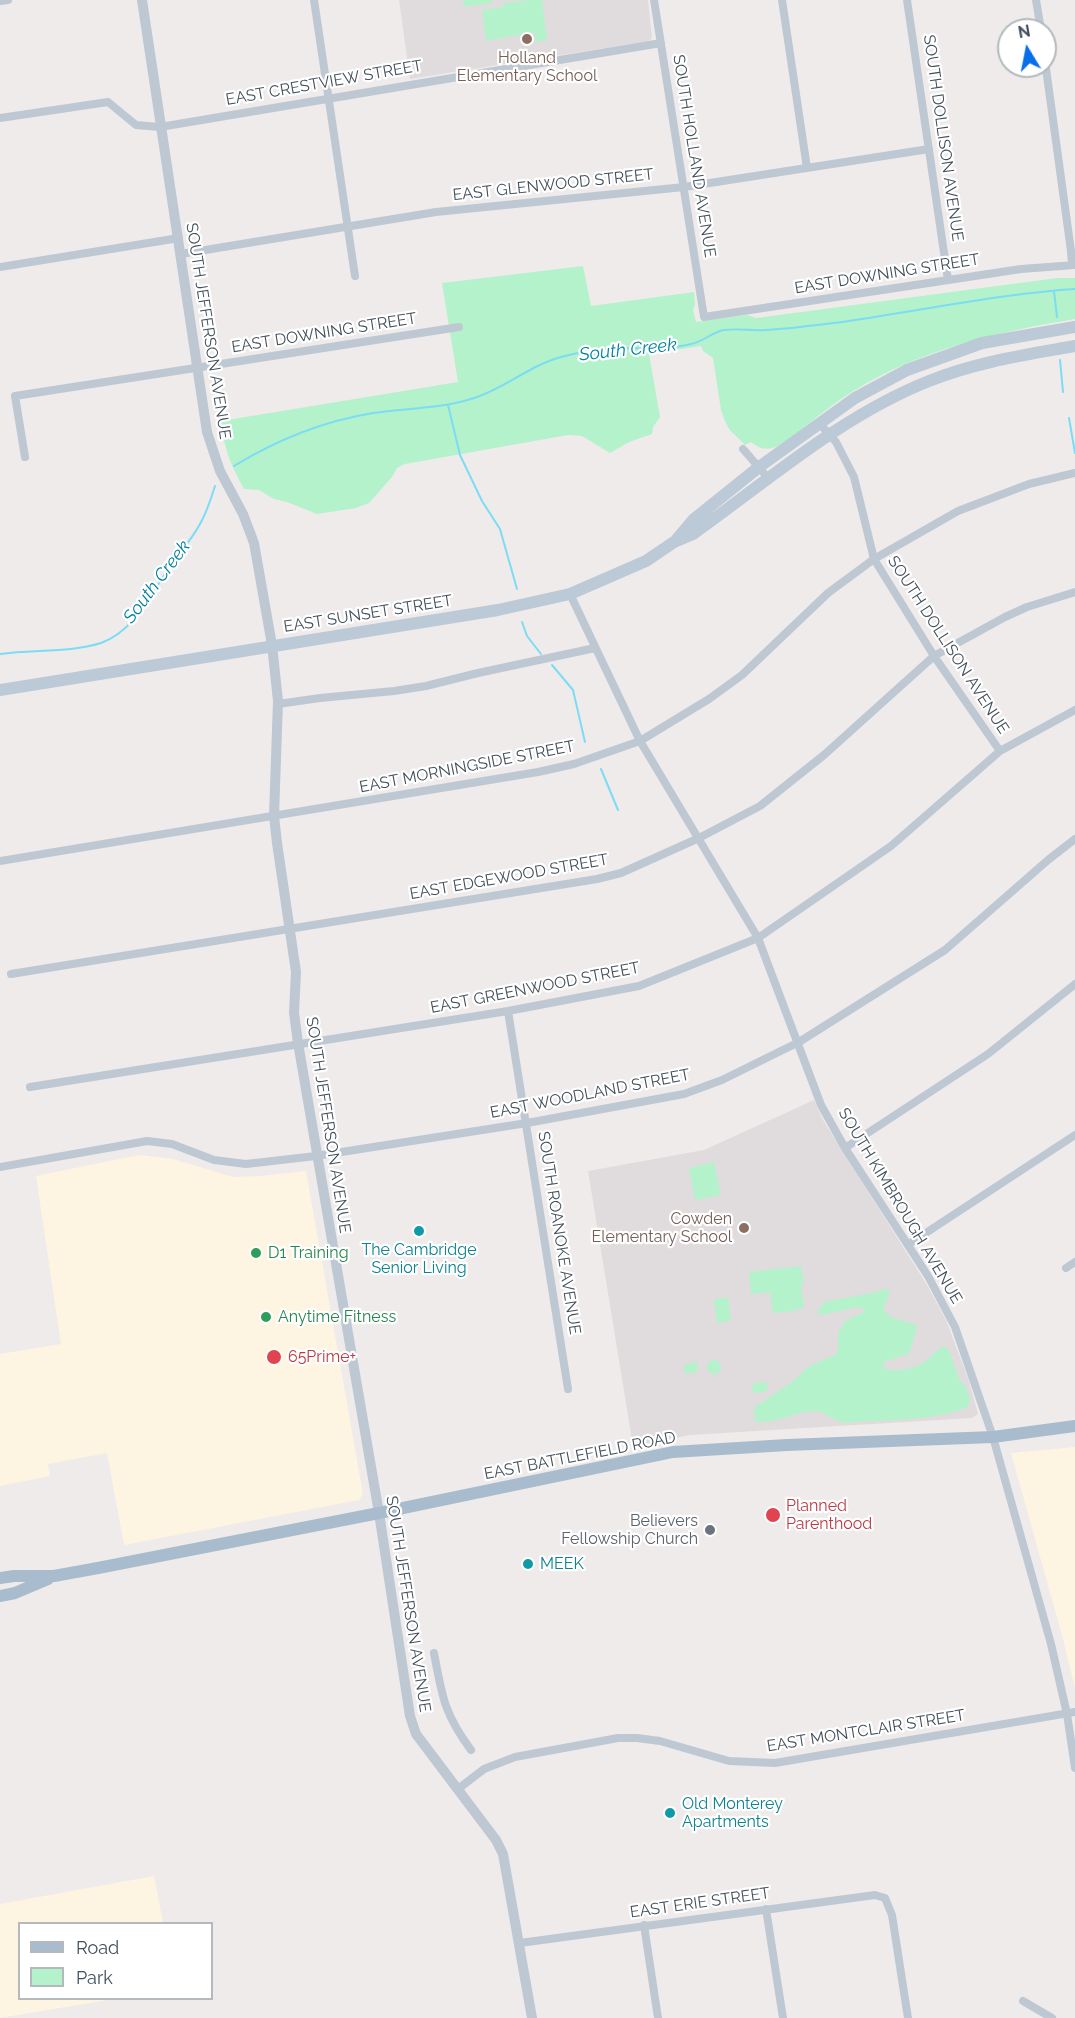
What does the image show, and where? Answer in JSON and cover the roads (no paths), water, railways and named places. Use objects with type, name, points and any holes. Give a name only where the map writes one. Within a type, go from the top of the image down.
[{"type":"main road","name":"EAST SUNSET STREET","points":[[674,542],[693,520],[759,467],[855,398],[907,370],[982,343],[1075,327]]},
{"type":"main road","name":"EAST SUNSET STREET","points":[[0,690],[498,610],[570,594],[646,561],[674,542],[693,534],[829,434],[862,414],[929,381],[993,360],[1075,346]]},
{"type":"main road","name":"EAST BATTLEFIELD ROAD","points":[[54,1576],[379,1513],[673,1452],[993,1437],[1075,1426]]},
{"type":"main road","points":[[0,1578],[54,1576]]},
{"type":"main road","points":[[0,1596],[15,1593],[54,1576]]},
{"type":"street","points":[[0,1],[8,0]]},
{"type":"street","name":"SOUTH JEFFERSON AVENUE","points":[[142,0],[210,445],[220,471],[243,514],[254,543],[272,645],[278,704],[274,816],[296,972],[294,1013],[316,1156],[379,1513],[410,1716],[416,1734],[496,1840],[503,1854],[532,2018]]},
{"type":"street","points":[[314,0],[355,276]]},
{"type":"street","name":"SOUTH HOLLAND AVENUE","points":[[654,0],[704,317]]},
{"type":"street","points":[[782,0],[807,168]]},
{"type":"street","name":"SOUTH DOLLISON AVENUE","points":[[907,0],[948,280]]},
{"type":"street","points":[[1036,0],[1039,18]]},
{"type":"street","name":"EAST CRESTVIEW STREET","points":[[0,118],[108,102],[136,125],[160,127],[661,43]]},
{"type":"street","points":[[1047,78],[1073,265]]},
{"type":"street","name":"EAST GLENWOOD STREET","points":[[181,254],[436,212],[684,187],[929,149]]},
{"type":"street","points":[[0,267],[179,238]]},
{"type":"street","name":"EAST DOWNING STREET","points":[[704,317],[1042,266],[1073,265]]},
{"type":"street","name":"EAST DOWNING STREET","points":[[25,457],[15,396],[459,327]]},
{"type":"street","name":"SOUTH DOLLISON AVENUE","points":[[819,424],[844,455],[854,477],[874,559],[934,656],[1000,751]]},
{"type":"street","points":[[743,449],[770,479]]},
{"type":"street","name":"EAST MORNINGSIDE STREET","points":[[0,861],[538,772],[574,764],[640,741],[709,699],[742,675],[828,592],[874,559],[958,511],[1029,484],[1075,473]]},
{"type":"street","name":"EAST EDGEWOOD STREET","points":[[11,974],[291,930],[597,879],[621,873],[699,838],[760,806],[824,755],[934,656],[1027,607],[1075,592]]},
{"type":"street","name":"SOUTH KIMBROUGH AVENUE","points":[[570,594],[640,741],[758,938],[821,1105],[845,1148],[909,1244],[955,1327],[993,1437],[1071,1713],[1075,1768]]},
{"type":"street","points":[[278,704],[426,686],[596,648]]},
{"type":"street","name":"EAST GREENWOOD STREET","points":[[30,1087],[508,1011],[639,986],[758,938],[891,846],[1000,751],[1075,710]]},
{"type":"street","name":"EAST WOODLAND STREET","points":[[0,1167],[147,1141],[172,1144],[214,1160],[246,1164],[316,1156],[527,1123],[684,1094],[722,1080],[799,1042],[945,951],[1075,839]]},
{"type":"street","points":[[845,1148],[988,1054],[1075,984]]},
{"type":"street","name":"SOUTH ROANOKE AVENUE","points":[[508,1011],[568,1389]]},
{"type":"street","points":[[909,1244],[1075,1135]]},
{"type":"street","points":[[1066,1268],[1075,1262]]},
{"type":"street","points":[[434,1653],[441,1695],[446,1710],[455,1728],[471,1749]]},
{"type":"street","name":"EAST MONTCLAIR STREET","points":[[458,1789],[484,1769],[515,1757],[618,1738],[660,1741],[729,1761],[775,1763],[1071,1713]]},
{"type":"street","name":"EAST ERIE STREET","points":[[520,1943],[875,1895],[885,1898],[892,1915],[908,2018]]},
{"type":"street","points":[[766,1909],[783,2018]]},
{"type":"street","points":[[644,1925],[658,2018]]},
{"type":"street","points":[[1023,2001],[1052,2018]]},
{"type":"waterway","name":"South Creek","points":[[234,466],[283,440],[336,421],[373,413],[434,407],[471,399],[494,390],[549,361],[575,354],[612,348],[673,347],[695,343],[724,330],[804,327],[988,299],[1075,289]]},
{"type":"waterway","points":[[1054,291],[1057,317]]},
{"type":"waterway","points":[[1060,360],[1063,392]]},
{"type":"waterway","points":[[448,405],[460,455],[482,501],[500,529],[517,589]]},
{"type":"waterway","points":[[1069,418],[1075,453]]},
{"type":"waterway","name":"South Creek","points":[[0,654],[89,646],[101,643],[123,630],[141,610],[197,530],[215,486]]},
{"type":"waterway","points":[[522,622],[527,636],[541,654]]},
{"type":"waterway","points":[[552,665],[573,690],[585,742]]},
{"type":"waterway","points":[[601,769],[618,810]]},
{"type":"place","name":"Holland Elementary School","points":[[527,39]]},
{"type":"place","name":"Cowden Elementary School","points":[[744,1228]]},
{"type":"place","name":"The Cambridge Senior Living","points":[[419,1231]]},
{"type":"place","name":"D1 Training","points":[[256,1253]]},
{"type":"place","name":"Anytime Fitness","points":[[266,1317]]},
{"type":"place","name":"65Prime+","points":[[274,1357]]},
{"type":"place","name":"Planned Parenthood","points":[[773,1515]]},
{"type":"place","name":"Believers Fellowship Church","points":[[710,1530]]},
{"type":"place","name":"MEEK","points":[[528,1564]]},
{"type":"place","name":"Old Monterey Apartments","points":[[670,1813]]}]
